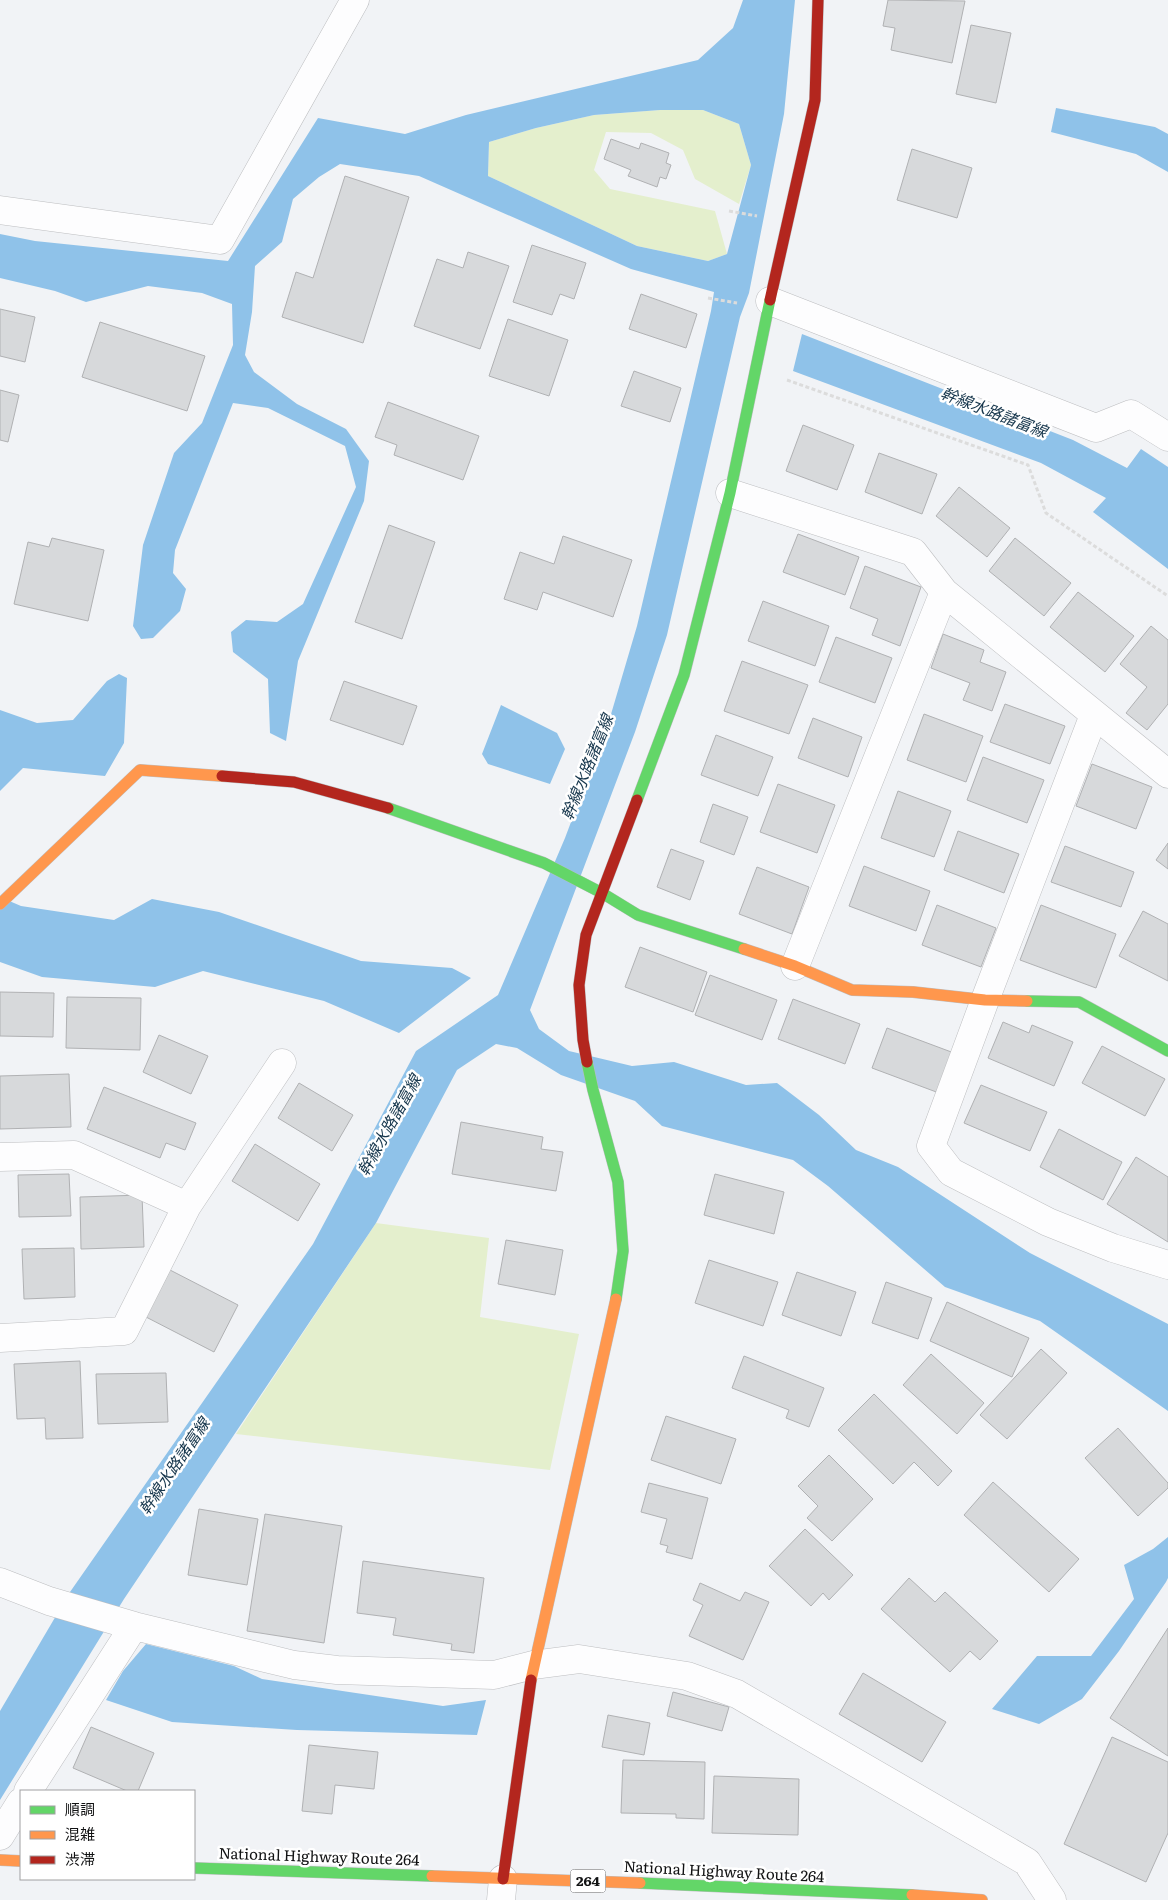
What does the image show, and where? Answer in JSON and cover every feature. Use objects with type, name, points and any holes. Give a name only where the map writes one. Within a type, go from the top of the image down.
[{"type":"main road","points":[[502,1889],[533,1665],[615,1307],[623,1251],[618,1182],[592,1090],[583,1040],[579,985],[586,935],[684,675],[730,492],[815,100],[818,0]]},
{"type":"main road","points":[[5,901],[140,770],[294,782],[403,812],[544,863],[602,892],[638,915],[795,966],[852,990],[913,992],[985,1000],[1079,1002],[1168,1051]]},
{"type":"main road","points":[[0,1860],[20,1861]]},
{"type":"main road","name":"National Highway Route 264","points":[[195,1868],[502,1889],[935,1896],[982,1900]]},
{"type":"street","points":[[0,210],[220,240],[355,0]]},
{"type":"street","points":[[770,301],[1096,428],[1131,414],[1168,437]]},
{"type":"street","points":[[730,492],[913,552],[944,592],[1168,774]]},
{"type":"street","points":[[795,966],[944,592]]},
{"type":"street","points":[[1094,715],[985,1000],[932,1146],[951,1172],[1048,1222],[1113,1248],[1168,1265]]},
{"type":"street","points":[[0,1338],[124,1331],[187,1206],[282,1063]]},
{"type":"street","points":[[0,1157],[74,1155],[187,1206]]},
{"type":"street","points":[[0,1582],[49,1601],[134,1626],[294,1665],[337,1670],[494,1675],[533,1665],[579,1659],[687,1676],[737,1694],[1028,1862],[1052,1900]]},
{"type":"street","points":[[29,1790],[134,1626]]},
{"type":"street","points":[[0,1836],[20,1804]]},
{"type":"path","points":[[729,212],[764,217]]},
{"type":"path","points":[[708,298],[744,304]]},
{"type":"path","points":[[756,369],[1028,465],[1046,513],[1168,596]]},
{"type":"green space","points":[[660,110],[703,110],[739,124],[751,165],[739,204],[695,179],[683,150],[651,133],[606,132],[594,170],[610,189],[715,211],[727,254],[708,261],[637,246],[488,176],[489,142],[536,128],[594,115]]},
{"type":"green space","points":[[376,1223],[489,1238],[480,1317],[579,1334],[550,1470],[236,1434]]},
{"type":"water","name":"幹線水路諸富線","points":[[743,0],[795,0],[784,114],[749,293],[740,317],[667,635],[635,732],[530,1010],[539,1029],[569,1051],[632,1066],[674,1062],[746,1085],[777,1083],[819,1115],[856,1150],[898,1167],[1030,1253],[1168,1324],[1168,1411],[1040,1321],[945,1287],[828,1186],[793,1160],[662,1126],[635,1101],[561,1075],[517,1048],[496,1044],[457,1070],[376,1223],[124,1599],[0,1800],[0,1711],[70,1592],[313,1244],[416,1051],[498,995],[565,838],[609,721],[637,626],[714,292],[631,269],[419,176],[340,164],[319,177],[293,199],[282,242],[255,266],[252,312],[245,355],[254,372],[297,404],[346,429],[369,461],[364,501],[298,661],[286,741],[270,733],[268,679],[233,652],[231,632],[246,620],[277,622],[303,604],[356,487],[345,446],[268,408],[233,403],[175,550],[173,573],[186,589],[180,611],[153,638],[141,639],[133,626],[143,545],[174,453],[202,423],[233,345],[232,304],[202,293],[148,286],[86,302],[55,291],[0,278],[0,234],[35,241],[228,261],[318,118],[405,134],[466,115],[698,60],[733,28]],"holes":[[[660,110],[703,110],[739,124],[751,165],[727,254],[708,261],[637,246],[488,176],[489,142],[536,128],[594,115]]]},
{"type":"water","points":[[1056,108],[1155,127],[1168,134],[1168,172],[1136,154],[1051,132]]},
{"type":"water","name":"幹線水路諸富線","points":[[802,334],[1073,440],[1127,468],[1141,449],[1168,467],[1168,569],[1093,512],[1106,498],[1041,463],[793,371]]},
{"type":"water","points":[[119,674],[127,678],[124,743],[105,776],[23,768],[0,791],[0,710],[37,723],[73,720],[107,681]]},
{"type":"water","points":[[501,705],[557,733],[565,749],[550,784],[488,764],[482,754]]},
{"type":"water","points":[[0,897],[21,906],[114,920],[152,899],[219,912],[361,961],[452,968],[471,978],[399,1033],[324,1001],[203,971],[155,987],[42,977],[0,962]]},
{"type":"water","points":[[1168,1537],[1168,1578],[1166,1582],[1119,1651],[1082,1699],[1039,1724],[992,1709],[1037,1656],[1091,1656],[1134,1599],[1124,1565],[1153,1549]]},
{"type":"water","points":[[146,1644],[234,1666],[262,1679],[443,1706],[486,1700],[477,1735],[297,1730],[172,1722],[106,1700],[123,1671]]},
{"type":"building","points":[[888,0],[965,1],[952,63],[891,50],[895,28],[883,26]]},
{"type":"building","points":[[971,25],[1011,33],[996,103],[956,94]]},
{"type":"building","points":[[611,139],[639,149],[641,143],[669,153],[666,163],[671,165],[666,179],[660,177],[657,187],[628,176],[631,170],[604,159]]},
{"type":"building","points":[[912,149],[972,168],[957,218],[897,200]]},
{"type":"building","points":[[345,176],[409,197],[363,343],[282,317],[296,272],[313,278]]},
{"type":"building","points":[[532,245],[586,263],[574,299],[560,294],[552,315],[513,302]]},
{"type":"building","points":[[468,252],[509,266],[480,349],[414,326],[437,259],[463,268]]},
{"type":"building","points":[[641,294],[697,314],[686,348],[629,329]]},
{"type":"building","points":[[0,309],[35,317],[25,362],[0,356]]},
{"type":"building","points":[[508,319],[568,340],[549,396],[489,376]]},
{"type":"building","points":[[100,322],[205,356],[187,411],[82,377]]},
{"type":"building","points":[[634,371],[681,388],[670,422],[621,406]]},
{"type":"building","points":[[0,390],[19,395],[8,442],[0,440]]},
{"type":"building","points":[[388,402],[479,436],[463,480],[394,455],[397,445],[375,437]]},
{"type":"building","points":[[803,425],[854,445],[837,490],[786,471]]},
{"type":"building","points":[[879,453],[937,474],[922,514],[865,492]]},
{"type":"building","points":[[959,487],[1010,528],[987,557],[936,516]]},
{"type":"building","points":[[389,525],[435,542],[402,639],[355,622]]},
{"type":"building","points":[[798,534],[859,557],[845,595],[783,572]]},
{"type":"building","points":[[563,536],[632,560],[613,617],[543,592],[537,610],[504,599],[520,552],[554,564]]},
{"type":"building","points":[[52,538],[104,550],[88,621],[14,604],[28,542],[49,547]]},
{"type":"building","points":[[1015,538],[1071,583],[1044,616],[989,571]]},
{"type":"building","points":[[865,566],[921,587],[900,646],[872,635],[878,619],[850,608]]},
{"type":"building","points":[[1078,592],[1134,636],[1105,672],[1050,627]]},
{"type":"building","points":[[763,601],[829,626],[815,666],[748,641]]},
{"type":"building","points":[[1151,626],[1168,640],[1168,704],[1147,730],[1126,713],[1147,687],[1120,664]]},
{"type":"building","points":[[943,634],[984,650],[980,662],[1006,672],[992,711],[963,700],[970,683],[931,668]]},
{"type":"building","points":[[836,637],[892,658],[875,703],[819,682]]},
{"type":"building","points":[[742,661],[808,685],[789,734],[724,711]]},
{"type":"building","points":[[344,681],[417,706],[403,745],[330,720]]},
{"type":"building","points":[[1005,704],[1065,726],[1050,764],[990,742]]},
{"type":"building","points":[[924,714],[983,736],[966,782],[907,760]]},
{"type":"building","points":[[813,718],[862,737],[848,777],[798,758]]},
{"type":"building","points":[[716,735],[773,757],[758,796],[701,775]]},
{"type":"building","points":[[983,757],[1044,780],[1027,823],[967,800]]},
{"type":"building","points":[[1092,764],[1152,787],[1136,829],[1076,806]]},
{"type":"building","points":[[778,784],[835,805],[817,853],[760,832]]},
{"type":"building","points":[[898,791],[951,811],[934,857],[881,838]]},
{"type":"building","points":[[713,804],[748,817],[734,855],[700,842]]},
{"type":"building","points":[[958,831],[1019,854],[1004,893],[944,870]]},
{"type":"building","points":[[1168,843],[1168,869],[1156,860]]},
{"type":"building","points":[[1065,846],[1134,872],[1121,907],[1051,882]]},
{"type":"building","points":[[671,849],[704,861],[690,900],[657,887]]},
{"type":"building","points":[[864,866],[930,891],[916,931],[849,906]]},
{"type":"building","points":[[757,867],[809,887],[792,934],[739,914]]},
{"type":"building","points":[[937,905],[996,928],[981,967],[922,945]]},
{"type":"building","points":[[1041,905],[1116,934],[1096,988],[1020,960]]},
{"type":"building","points":[[1143,911],[1168,924],[1168,981],[1119,956]]},
{"type":"building","points":[[640,947],[707,972],[693,1012],[625,987]]},
{"type":"building","points":[[710,975],[777,1000],[762,1040],[695,1015]]},
{"type":"building","points":[[0,992],[54,993],[53,1037],[0,1036]]},
{"type":"building","points":[[67,997],[141,998],[140,1050],[66,1048]]},
{"type":"building","points":[[793,999],[860,1024],[845,1064],[778,1039]]},
{"type":"building","points":[[1003,1022],[1029,1033],[1032,1025],[1073,1042],[1054,1086],[988,1058]]},
{"type":"building","points":[[887,1028],[954,1053],[939,1093],[872,1068]]},
{"type":"building","points":[[159,1035],[208,1056],[191,1094],[143,1072]]},
{"type":"building","points":[[1102,1046],[1165,1079],[1145,1116],[1082,1083]]},
{"type":"building","points":[[69,1074],[71,1127],[0,1129],[0,1076]]},
{"type":"building","points":[[299,1083],[353,1115],[332,1151],[278,1118]]},
{"type":"building","points":[[981,1085],[1047,1112],[1030,1151],[964,1123]]},
{"type":"building","points":[[104,1087],[196,1123],[185,1150],[166,1143],[160,1158],[87,1129]]},
{"type":"building","points":[[461,1122],[543,1137],[541,1149],[563,1152],[556,1191],[452,1174]]},
{"type":"building","points":[[1059,1129],[1122,1162],[1103,1200],[1040,1167]]},
{"type":"building","points":[[255,1144],[320,1184],[298,1221],[232,1181]]},
{"type":"building","points":[[1136,1157],[1168,1177],[1168,1242],[1107,1204]]},
{"type":"building","points":[[69,1174],[71,1216],[19,1217],[18,1175]]},
{"type":"building","points":[[715,1174],[784,1192],[774,1234],[704,1215]]},
{"type":"building","points":[[142,1195],[144,1247],[81,1249],[80,1197]]},
{"type":"building","points":[[506,1240],[563,1250],[555,1295],[498,1284]]},
{"type":"building","points":[[74,1248],[75,1297],[24,1299],[22,1249]]},
{"type":"building","points":[[709,1260],[778,1282],[763,1326],[695,1303]]},
{"type":"building","points":[[170,1270],[238,1305],[214,1352],[146,1317]]},
{"type":"building","points":[[797,1272],[856,1292],[841,1336],[782,1315]]},
{"type":"building","points":[[886,1282],[932,1298],[918,1339],[872,1323]]},
{"type":"building","points":[[947,1302],[1029,1338],[1012,1377],[930,1341]]},
{"type":"building","points":[[1041,1349],[1067,1373],[1007,1439],[980,1415]]},
{"type":"building","points":[[931,1354],[984,1403],[957,1434],[903,1385]]},
{"type":"building","points":[[744,1356],[824,1388],[809,1427],[786,1418],[789,1410],[732,1388]]},
{"type":"building","points":[[80,1361],[83,1438],[46,1439],[45,1418],[17,1419],[14,1364]]},
{"type":"building","points":[[166,1373],[168,1422],[98,1424],[96,1374]]},
{"type":"building","points":[[874,1394],[952,1471],[938,1486],[914,1462],[893,1484],[838,1430]]},
{"type":"building","points":[[666,1416],[736,1439],[721,1484],[651,1460]]},
{"type":"building","points":[[1118,1428],[1168,1483],[1168,1488],[1138,1516],[1085,1458]]},
{"type":"building","points":[[829,1455],[873,1499],[832,1541],[807,1518],[818,1506],[798,1486]]},
{"type":"building","points":[[993,1482],[1079,1559],[1049,1592],[964,1515]]},
{"type":"building","points":[[649,1483],[708,1498],[692,1559],[666,1552],[668,1546],[660,1544],[667,1519],[641,1512]]},
{"type":"building","points":[[199,1509],[258,1519],[247,1585],[188,1575]]},
{"type":"building","points":[[265,1514],[342,1526],[324,1643],[247,1631]]},
{"type":"building","points":[[805,1529],[853,1575],[829,1600],[823,1593],[811,1606],[769,1566]]},
{"type":"building","points":[[363,1561],[484,1578],[474,1653],[451,1650],[452,1644],[393,1635],[396,1618],[357,1613]]},
{"type":"building","points":[[909,1578],[935,1602],[945,1592],[998,1641],[980,1660],[970,1651],[950,1672],[881,1609]]},
{"type":"building","points":[[700,1583],[740,1601],[745,1592],[769,1602],[743,1660],[689,1636],[703,1605],[693,1600]]},
{"type":"building","points":[[1168,1628],[1168,1756],[1110,1718]]},
{"type":"building","points":[[863,1673],[946,1722],[922,1762],[839,1714]]},
{"type":"building","points":[[673,1692],[729,1707],[722,1731],[667,1716]]},
{"type":"building","points":[[608,1715],[650,1723],[644,1755],[602,1747]]},
{"type":"building","points":[[91,1727],[154,1753],[138,1790],[125,1790],[73,1768]]},
{"type":"building","points":[[1112,1737],[1168,1762],[1168,1833],[1146,1882],[1064,1844]]},
{"type":"building","points":[[309,1745],[378,1752],[374,1789],[335,1785],[332,1814],[302,1811]]},
{"type":"building","points":[[623,1760],[705,1762],[704,1819],[676,1818],[676,1814],[621,1813]]},
{"type":"building","points":[[714,1776],[799,1779],[798,1835],[712,1833]]},
{"type":"traffic: fast","points":[[637,800],[684,675],[730,493],[770,300]]},
{"type":"traffic: fast","points":[[388,808],[544,863],[602,893],[638,915],[744,949]]},
{"type":"traffic: fast","points":[[1027,1001],[1079,1002],[1168,1051]]},
{"type":"traffic: fast","points":[[587,1062],[618,1182],[623,1251],[616,1299]]},
{"type":"traffic: fast","points":[[195,1868],[432,1876]]},
{"type":"traffic: fast","points":[[640,1883],[912,1895]]},
{"type":"traffic: slow","points":[[0,904],[140,770],[222,776]]},
{"type":"traffic: slow","points":[[744,949],[795,966],[852,990],[913,992],[985,1000],[1027,1001]]},
{"type":"traffic: slow","points":[[531,1680],[616,1299]]},
{"type":"traffic: slow","points":[[0,1860],[20,1861]]},
{"type":"traffic: slow","points":[[432,1876],[640,1883]]},
{"type":"traffic: slow","points":[[912,1895],[982,1900]]},
{"type":"traffic: jam","points":[[770,300],[815,100],[818,0]]},
{"type":"traffic: jam","points":[[222,776],[294,782],[388,808]]},
{"type":"traffic: jam","points":[[587,1062],[583,1040],[579,985],[586,935],[637,800]]},
{"type":"traffic: jam","points":[[503,1879],[531,1680]]}]
